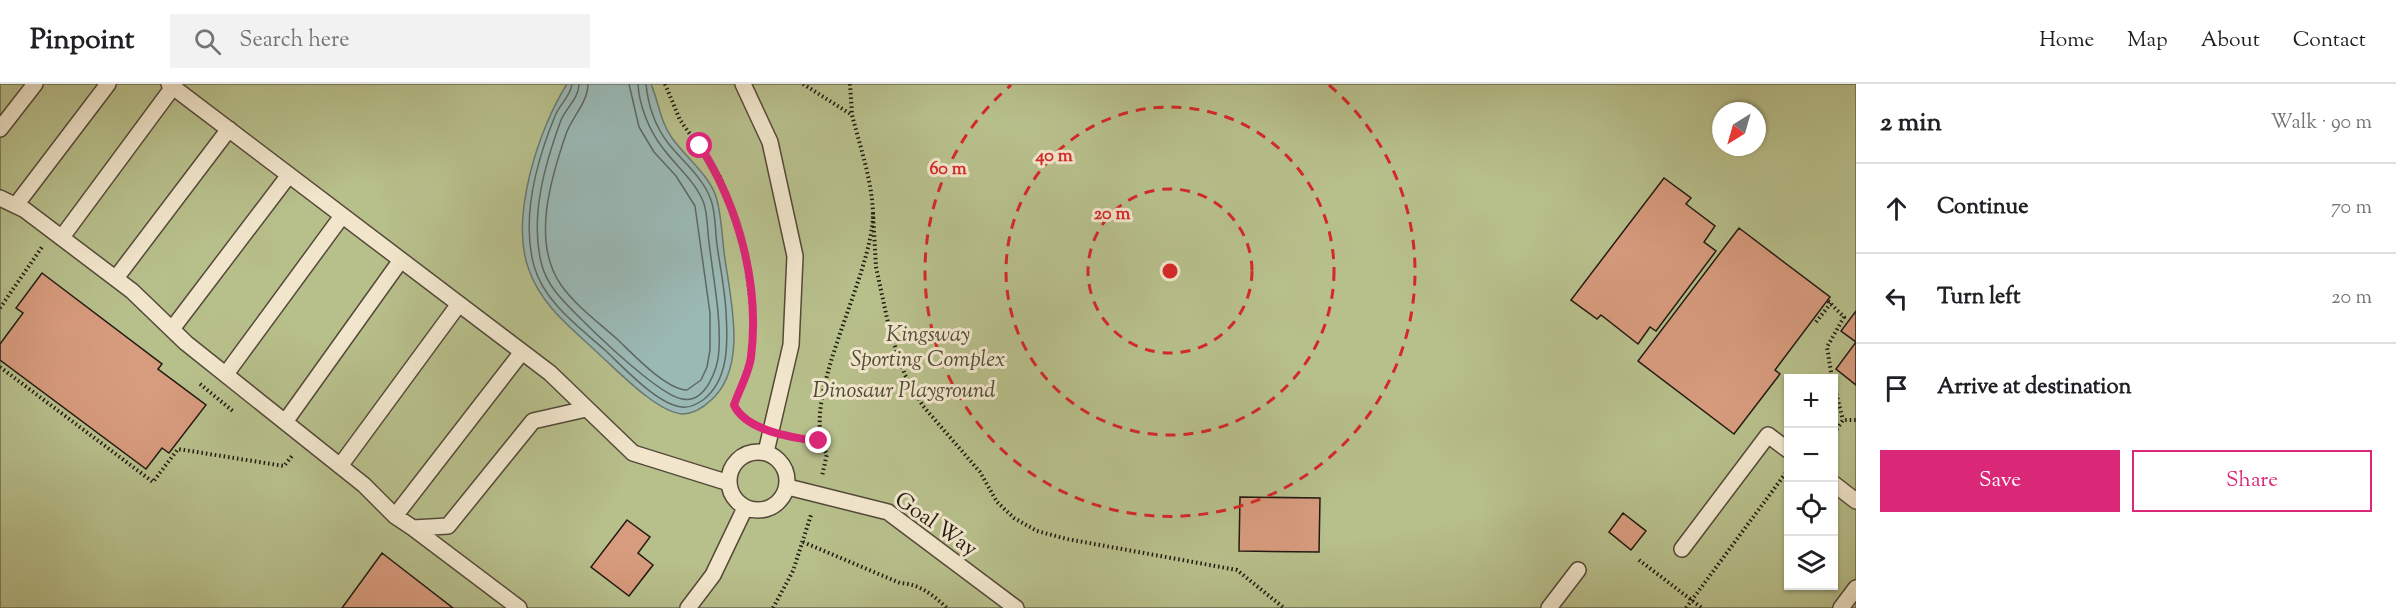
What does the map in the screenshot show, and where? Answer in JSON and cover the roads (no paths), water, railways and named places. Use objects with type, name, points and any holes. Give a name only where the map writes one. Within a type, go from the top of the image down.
[{"type":"lane","points":[[0,129],[35,84]]},
{"type":"lane","points":[[16,205],[108,84]]},
{"type":"lane","points":[[743,84],[770,142],[795,256],[791,345],[766,452]]},
{"type":"lane","points":[[58,234],[171,86],[550,373],[633,453],[729,483]]},
{"type":"lane","points":[[116,278],[229,129]]},
{"type":"lane","points":[[172,329],[289,176]]},
{"type":"lane","points":[[0,198],[16,205],[116,278],[172,329],[340,466],[395,516],[519,608]]},
{"type":"lane","points":[[226,374],[342,216]]},
{"type":"lane","points":[[285,422],[401,260]]},
{"type":"lane","points":[[340,466],[459,304]]},
{"type":"lane","points":[[395,516],[522,352]]},
{"type":"lane","points":[[413,528],[448,526],[533,421],[586,408]]},
{"type":"lane","points":[[1682,549],[1768,435],[1784,447]]},
{"type":"lane","points":[[766,452],[784,466],[788,476],[788,487],[783,497],[766,510],[745,508],[731,493],[729,483],[734,464],[748,453],[766,452]]},
{"type":"lane","name":"Goal Way","points":[[788,487],[888,512],[1016,608]]},
{"type":"lane","points":[[1838,488],[1856,501]]},
{"type":"lane","points":[[688,608],[714,575],[745,508]]},
{"type":"lane","points":[[1549,608],[1578,570]]},
{"type":"lane","points":[[1841,608],[1856,588]]},
{"type":"water","points":[[567,84],[651,84],[668,132],[704,175],[714,191],[720,215],[733,314],[733,353],[722,387],[707,404],[693,412],[682,414],[672,412],[650,399],[628,381],[550,307],[529,270],[524,249],[523,225],[530,174],[546,124]]},
{"type":"park label","name":"Kingsway Sporting Complex","points":[[928,346]]},
{"type":"park label","name":"Dinosaur Playground","points":[[904,389]]}]
